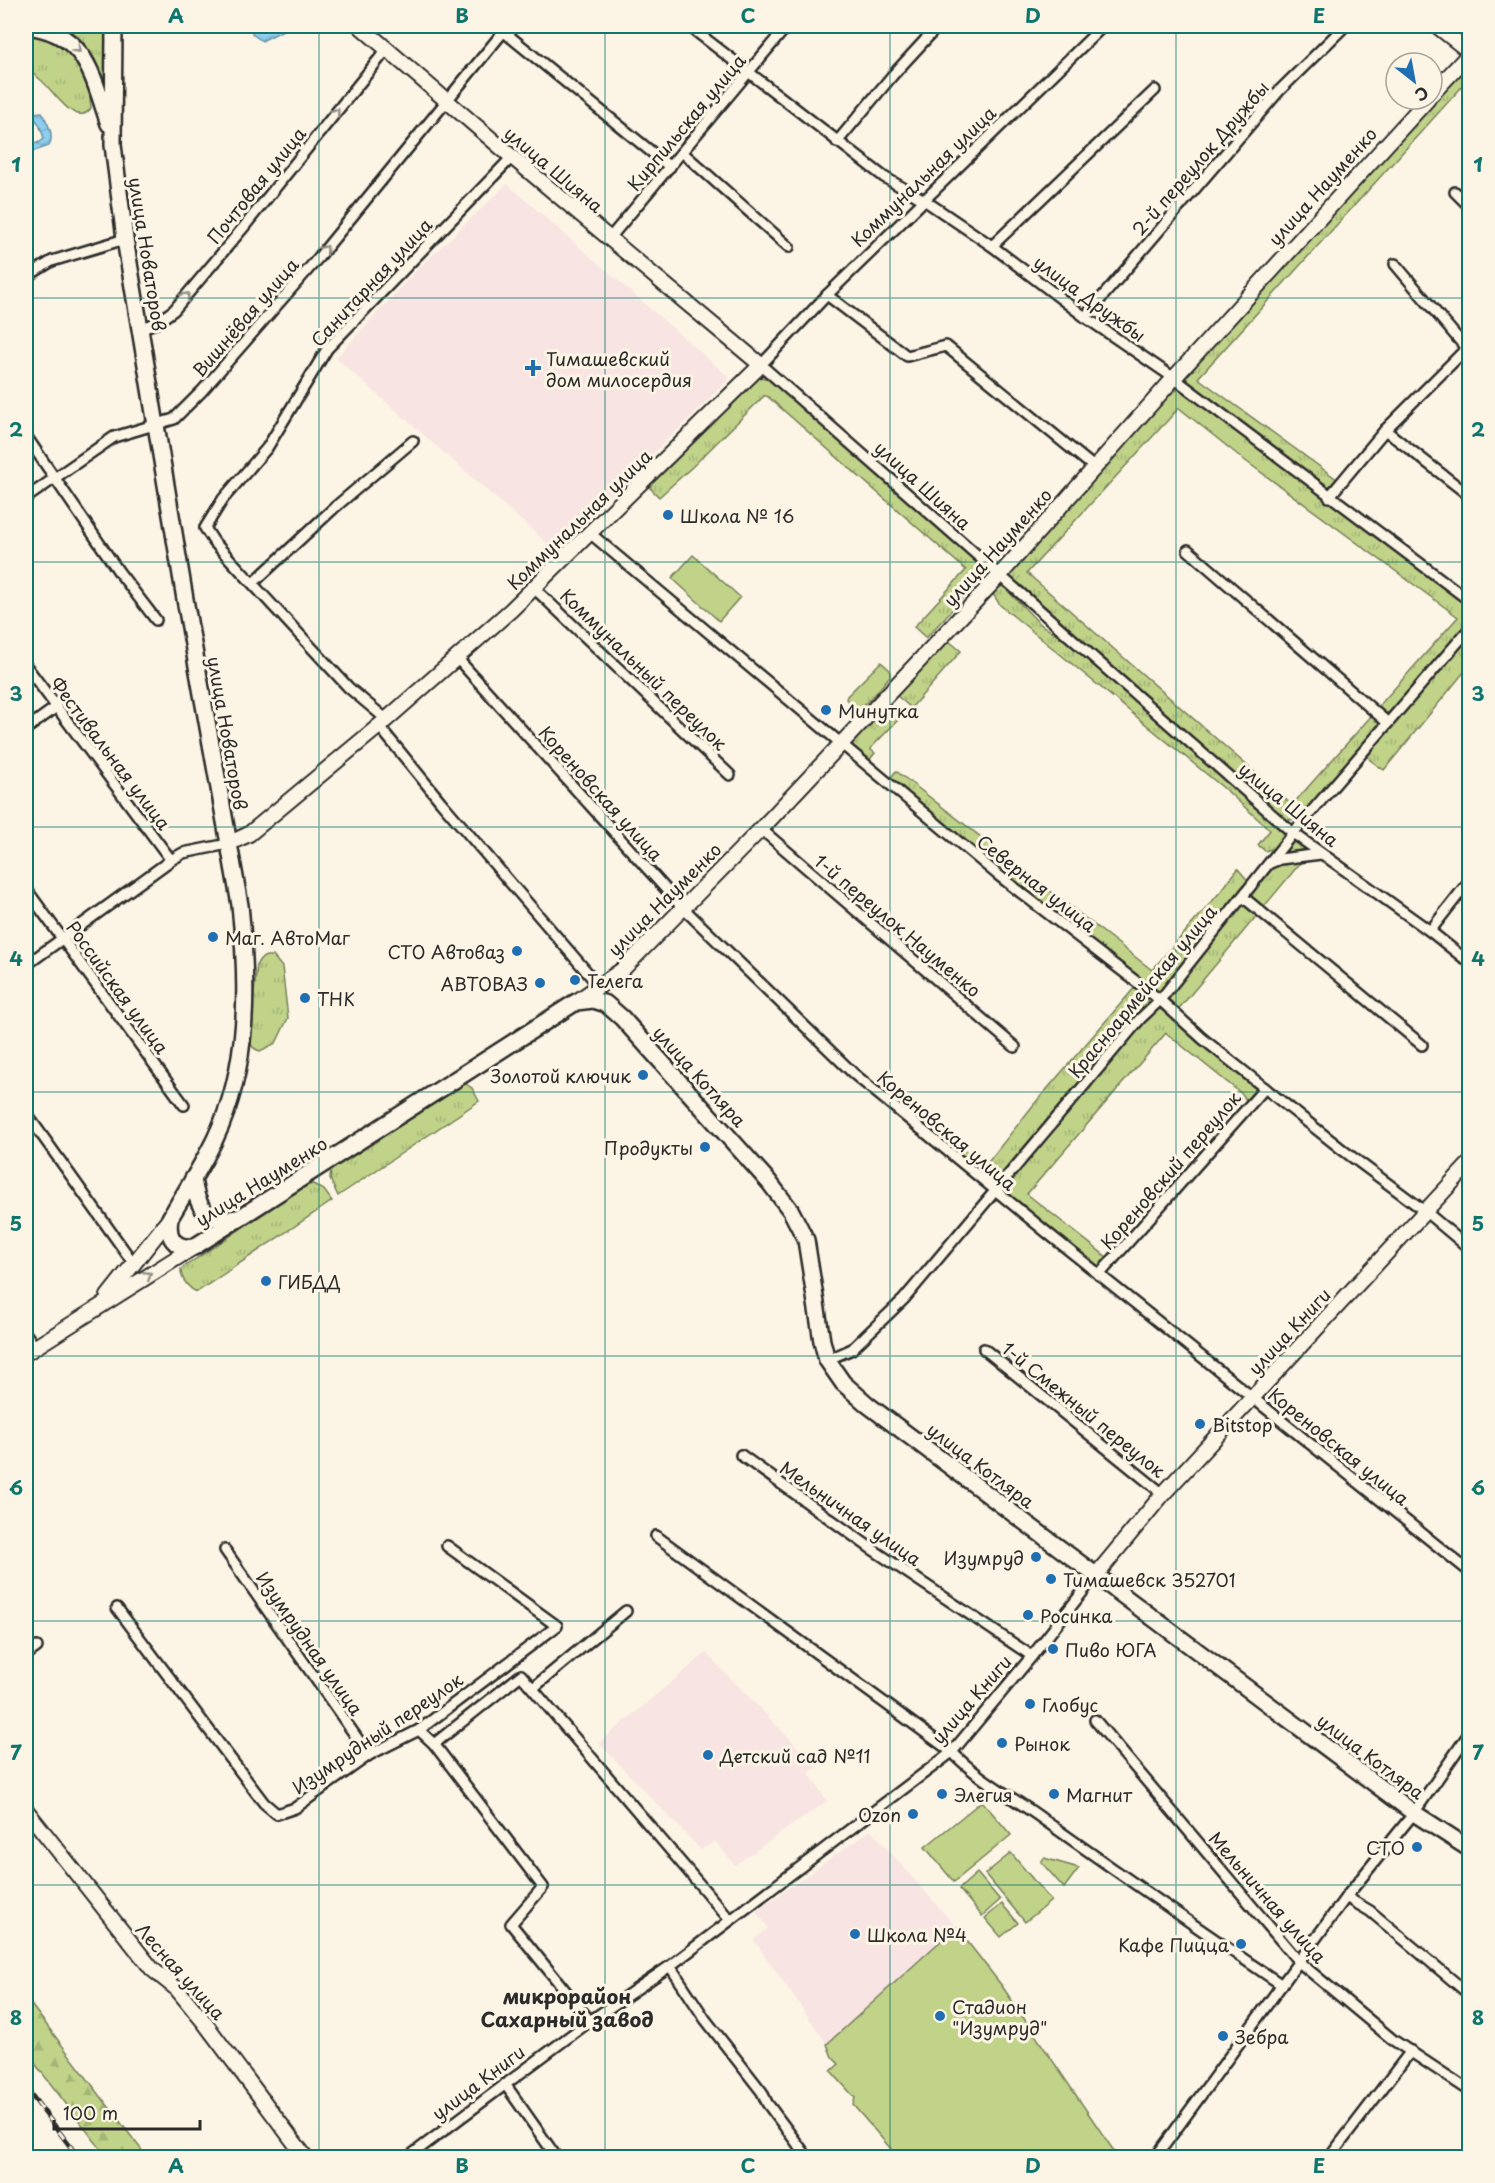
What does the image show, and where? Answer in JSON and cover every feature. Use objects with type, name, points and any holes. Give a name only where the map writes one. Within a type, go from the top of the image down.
[{"type":"main road","points":[[26,26],[46,28],[61,35],[78,49],[86,60],[113,135]]},
{"type":"main road","points":[[113,135],[114,26]]},
{"type":"main road","name":"улица Шияна","points":[[360,26],[512,158],[761,365]]},
{"type":"main road","points":[[1437,26],[1470,53],[1444,81]]},
{"type":"main road","name":"улица Науменко","points":[[30,1350],[194,1247],[212,1222],[239,1218],[576,1002],[622,970],[760,829],[999,576],[1174,378],[1417,111]]},
{"type":"main road","name":"улица Новаторов","points":[[103,1303],[170,1218],[216,1138],[230,1102],[243,1039],[246,985],[240,905],[139,328],[125,239],[113,135]]},
{"type":"main road","name":"Коммунальная улица","points":[[228,844],[249,834],[382,723],[534,588],[761,365]]},
{"type":"main road","name":"улица Котляра","points":[[576,1002],[593,1000],[606,1004],[622,1018],[769,1182],[791,1211],[806,1240],[827,1360],[843,1383],[868,1405],[1414,1813],[1470,1849]]},
{"type":"main road","name":"улица Книги","points":[[1095,1575],[1163,1494],[1470,1163]]},
{"type":"main road","points":[[193,1179],[200,1206],[212,1222]]},
{"type":"main road","points":[[194,1247],[179,1246],[174,1243],[168,1228],[170,1218],[186,1211],[212,1222]]},
{"type":"main road","name":"Лесная улица","points":[[26,1810],[152,1969],[177,1989],[204,2022],[306,2157]]},
{"type":"street","name":"улица Дружбы","points":[[689,26],[884,177],[924,200],[992,246],[1085,317],[1174,378],[1470,601]]},
{"type":"street","name":"Кирпильская улица","points":[[609,239],[787,26]]},
{"type":"street","points":[[837,142],[892,76],[938,26]]},
{"type":"street","name":"Коммунальная улица","points":[[761,365],[827,295],[1103,26]]},
{"type":"street","name":"2-й переулок Дружбы","points":[[1085,317],[1279,91],[1345,26]]},
{"type":"street","points":[[505,28],[670,167]]},
{"type":"street","name":"Вишнёвая улица","points":[[26,498],[114,437],[174,419],[202,391],[319,257],[505,28]]},
{"type":"street","name":"Почтовая улица","points":[[139,328],[156,323],[174,310],[387,49]]},
{"type":"street","points":[[992,246],[1155,90]]},
{"type":"street","points":[[682,152],[789,247]]},
{"type":"street","name":"Санитарная улица","points":[[253,583],[214,542],[205,528],[223,499],[267,448],[327,349],[512,158]]},
{"type":"street","points":[[1455,192],[1470,207]]},
{"type":"street","points":[[26,277],[52,261],[125,239]]},
{"type":"street","points":[[1395,264],[1465,350],[1470,364]]},
{"type":"street","points":[[827,295],[907,356],[946,345],[1095,468]]},
{"type":"street","points":[[1329,497],[1385,430],[1465,350]]},
{"type":"street","name":"улица Шияна","points":[[761,365],[1293,833],[1430,931],[1470,963]]},
{"type":"street","points":[[1385,430],[1466,494]]},
{"type":"street","points":[[26,436],[119,572],[156,620]]},
{"type":"street","points":[[413,441],[334,508],[253,583],[382,723],[448,811],[599,986]]},
{"type":"street","name":"Северная улица","points":[[591,534],[998,875],[1160,1000],[1203,1039],[1344,1151],[1426,1212],[1470,1249]]},
{"type":"street","points":[[1188,550],[1388,723]]},
{"type":"street","name":"Коммунальный переулок","points":[[534,588],[730,775]]},
{"type":"street","name":"Красноармейская улица","points":[[827,1360],[852,1349],[904,1299],[1140,1019],[1160,1000],[1293,833],[1470,628]]},
{"type":"street","name":"Кореновская улица","points":[[456,657],[682,907],[854,1074],[995,1191],[1470,1572]]},
{"type":"street","name":"Фестивальная улица","points":[[26,666],[55,708],[171,860]]},
{"type":"street","points":[[26,729],[55,708]]},
{"type":"street","name":"1-й переулок Науменко","points":[[760,829],[1015,1047]]},
{"type":"street","name":"Коммунальная улица","points":[[26,965],[171,860],[183,853],[228,844]]},
{"type":"street","points":[[1268,864],[1280,859],[1321,854]]},
{"type":"street","points":[[1430,931],[1470,880]]},
{"type":"street","name":"Российская улица","points":[[26,889],[184,1105]]},
{"type":"street","points":[[1243,897],[1422,1045]]},
{"type":"street","name":"Кореновский переулок","points":[[1099,1275],[1265,1088]]},
{"type":"street","points":[[26,1113],[134,1264]]},
{"type":"street","points":[[26,1334],[30,1350]]},
{"type":"street","name":"1-й Смежный переулок","points":[[984,1350],[1163,1494]]},
{"type":"street","name":"Мельничная улица","points":[[741,1455],[872,1549],[1032,1656]]},
{"type":"street","points":[[656,1536],[952,1752],[986,1781],[1282,1985]]},
{"type":"street","name":"Изумрудный переулок","points":[[117,1608],[264,1803],[277,1814],[295,1808],[369,1755],[419,1730],[558,1626],[447,1546]]},
{"type":"street","name":"Изумрудная улица","points":[[225,1550],[369,1755]]},
{"type":"street","name":"улица Книги","points":[[407,2157],[590,2021],[670,1966],[952,1752],[1032,1656],[1095,1575]]},
{"type":"street","points":[[533,1688],[627,1611]]},
{"type":"street","points":[[26,1655],[37,1647]]},
{"type":"street","points":[[434,1744],[521,1675],[730,1920]]},
{"type":"street","name":"Мельничная улица","points":[[1095,1720],[1299,1962],[1383,2032],[1470,2091]]},
{"type":"street","points":[[419,1730],[434,1744],[543,1887],[511,1924],[590,2021]]},
{"type":"street","points":[[1155,2157],[1346,1897],[1414,1813],[1470,1732]]},
{"type":"street","points":[[1346,1897],[1370,1911],[1470,1995]]},
{"type":"street","points":[[670,1966],[705,2019],[762,2092],[767,2103],[808,2157]]},
{"type":"street","points":[[1329,2157],[1411,2051]]},
{"type":"street","points":[[505,2084],[557,2157]]},
{"type":"shaded area","name":"Тимашевский дом милосердия","points":[[507,184],[730,378],[555,550],[336,358],[416,271]]},
{"type":"shaded area","name":"Детский сад №11","points":[[706,1653],[817,1767],[809,1773],[827,1801],[735,1865],[715,1841],[701,1850],[599,1743]]},
{"type":"shaded area","name":"Школа №4","points":[[871,1830],[956,1927],[827,2044],[754,1940],[768,1928],[756,1911]]},
{"type":"green space","points":[[62,26],[105,26],[105,90],[99,70],[86,45]]},
{"type":"green space","points":[[38,33],[71,48],[88,77],[91,108],[85,113],[79,114],[66,107],[26,67],[28,44]]},
{"type":"green space","points":[[1466,66],[1469,66],[1469,79],[1444,107],[1444,90]]},
{"type":"green space","points":[[1424,111],[1440,111],[1198,378],[1338,480],[1324,487],[1187,383],[1187,374]]},
{"type":"green space","points":[[760,377],[770,379],[984,569],[982,577],[926,638],[914,627],[966,570],[767,396],[764,396],[659,497],[649,487]]},
{"type":"green space","points":[[1179,389],[1469,606],[1469,622],[1395,709],[1388,713],[1379,710],[1377,708],[1458,617],[1243,459],[1179,408],[1027,573],[1292,805],[1373,714],[1381,722],[1379,727],[1300,819],[1287,820],[1007,581],[1006,570],[1167,395]]},
{"type":"green space","points":[[693,555],[740,597],[719,621],[672,578]]},
{"type":"green space","points":[[999,585],[1005,588],[1040,624],[1078,649],[1282,827],[1284,838],[1278,847],[1265,851],[1258,845],[1270,830],[1226,790],[1000,605],[991,591]]},
{"type":"green space","points":[[1469,633],[1469,666],[1384,770],[1368,756]]},
{"type":"green space","points":[[943,636],[961,651],[911,708],[895,694]]},
{"type":"green space","points":[[881,662],[890,670],[890,676],[870,699],[855,707],[846,699],[847,696]]},
{"type":"green space","points":[[884,707],[898,720],[870,749],[875,753],[867,763],[850,749],[849,741]]},
{"type":"green space","points":[[896,771],[1152,970],[1238,869],[1249,882],[1162,991],[1157,992],[888,781]]},
{"type":"green space","points":[[1295,839],[1309,852],[1286,855],[1284,851]]},
{"type":"green space","points":[[1283,861],[1302,861],[1262,909],[1248,897],[1272,866]]},
{"type":"green space","points":[[1244,903],[1259,913],[1176,1012],[1169,1001],[1170,993]]},
{"type":"green space","points":[[266,956],[273,956],[282,967],[288,1018],[276,1043],[260,1051],[252,1046],[250,1036],[257,964]]},
{"type":"green space","points":[[1136,986],[1146,993],[1148,1003],[1002,1176],[991,1181],[914,1119],[917,1113],[985,1166],[1035,1103]]},
{"type":"green space","points":[[1154,1010],[1165,1011],[1258,1089],[1245,1106],[1246,1100],[1243,1095],[1166,1033],[1027,1194],[1108,1258],[1102,1266],[1096,1267],[1004,1193],[1003,1187]]},
{"type":"green space","points":[[466,1084],[472,1088],[479,1101],[338,1196],[330,1179],[331,1169],[459,1085]]},
{"type":"green space","points":[[313,1184],[324,1190],[332,1201],[197,1292],[186,1283],[181,1269],[303,1187]]},
{"type":"green space","points":[[982,1801],[1011,1835],[954,1882],[925,1847]]},
{"type":"green space","points":[[1011,1853],[1051,1901],[1025,1922],[985,1874]]},
{"type":"green space","points":[[1044,1858],[1079,1868],[1064,1888],[1041,1862]]},
{"type":"green space","points":[[977,1873],[1000,1900],[982,1916],[959,1889]]},
{"type":"green space","points":[[1002,1904],[1018,1923],[1001,1937],[985,1918]]},
{"type":"green space","name":"Стадион \"Изумруд\"","points":[[956,1927],[1002,1986],[1118,2157],[898,2157],[853,2105],[855,2098],[831,2071],[839,2064],[832,2057],[827,2044]]},
{"type":"green space","points":[[26,1998],[147,2157],[107,2157],[26,2052]]},
{"type":"water","points":[[291,26],[262,41],[252,34],[253,27]]},
{"type":"water","points":[[42,112],[51,133],[51,142],[49,146],[26,154],[26,146],[40,142],[44,138],[39,124],[32,115]]},
{"type":"railway","points":[[26,2088],[79,2158]]},
{"type":"place","name":"Тимашевский дом милосердия","points":[[533,368]]},
{"type":"place","name":"Школа № 16","points":[[668,515]]},
{"type":"place","name":"Минутка","points":[[826,710]]},
{"type":"place","name":"Маг. АвтоМаг","points":[[213,937]]},
{"type":"place","name":"СТО Автоваз","points":[[517,951]]},
{"type":"place","name":"Телега","points":[[575,980]]},
{"type":"place","name":"АВТОВАЗ","points":[[540,983]]},
{"type":"place","name":"ТНК","points":[[305,998]]},
{"type":"place","name":"Золотой ключик","points":[[643,1075]]},
{"type":"place","name":"Продукты","points":[[705,1147]]},
{"type":"place","name":"ГИБДД","points":[[266,1281]]},
{"type":"place","name":"Bitstop","points":[[1200,1424]]},
{"type":"place","name":"Изумруд","points":[[1036,1557]]},
{"type":"place","name":"Тимашевск 352701","points":[[1051,1579]]},
{"type":"place","name":"Росинка","points":[[1028,1615]]},
{"type":"place","name":"Пиво ЮГА","points":[[1053,1649]]},
{"type":"place","name":"Глобус","points":[[1030,1704]]},
{"type":"place","name":"Рынок","points":[[1002,1743]]},
{"type":"place","name":"Детский сад №11","points":[[708,1755]]},
{"type":"place","name":"Элегия","points":[[942,1794]]},
{"type":"place","name":"Магнит","points":[[1054,1794]]},
{"type":"place","name":"Ozon","points":[[913,1814]]},
{"type":"place","name":"СТО","points":[[1417,1847]]},
{"type":"place","name":"Школа №4","points":[[855,1934]]},
{"type":"place","name":"Кафе Пицца","points":[[1241,1944]]},
{"type":"place","name":"Стадион \"Изумруд\"","points":[[940,2016]]},
{"type":"place","name":"Зебра","points":[[1223,2036]]},
{"type":"district","name":"микрорайон Сахарный завод","points":[[567,2008]]}]
